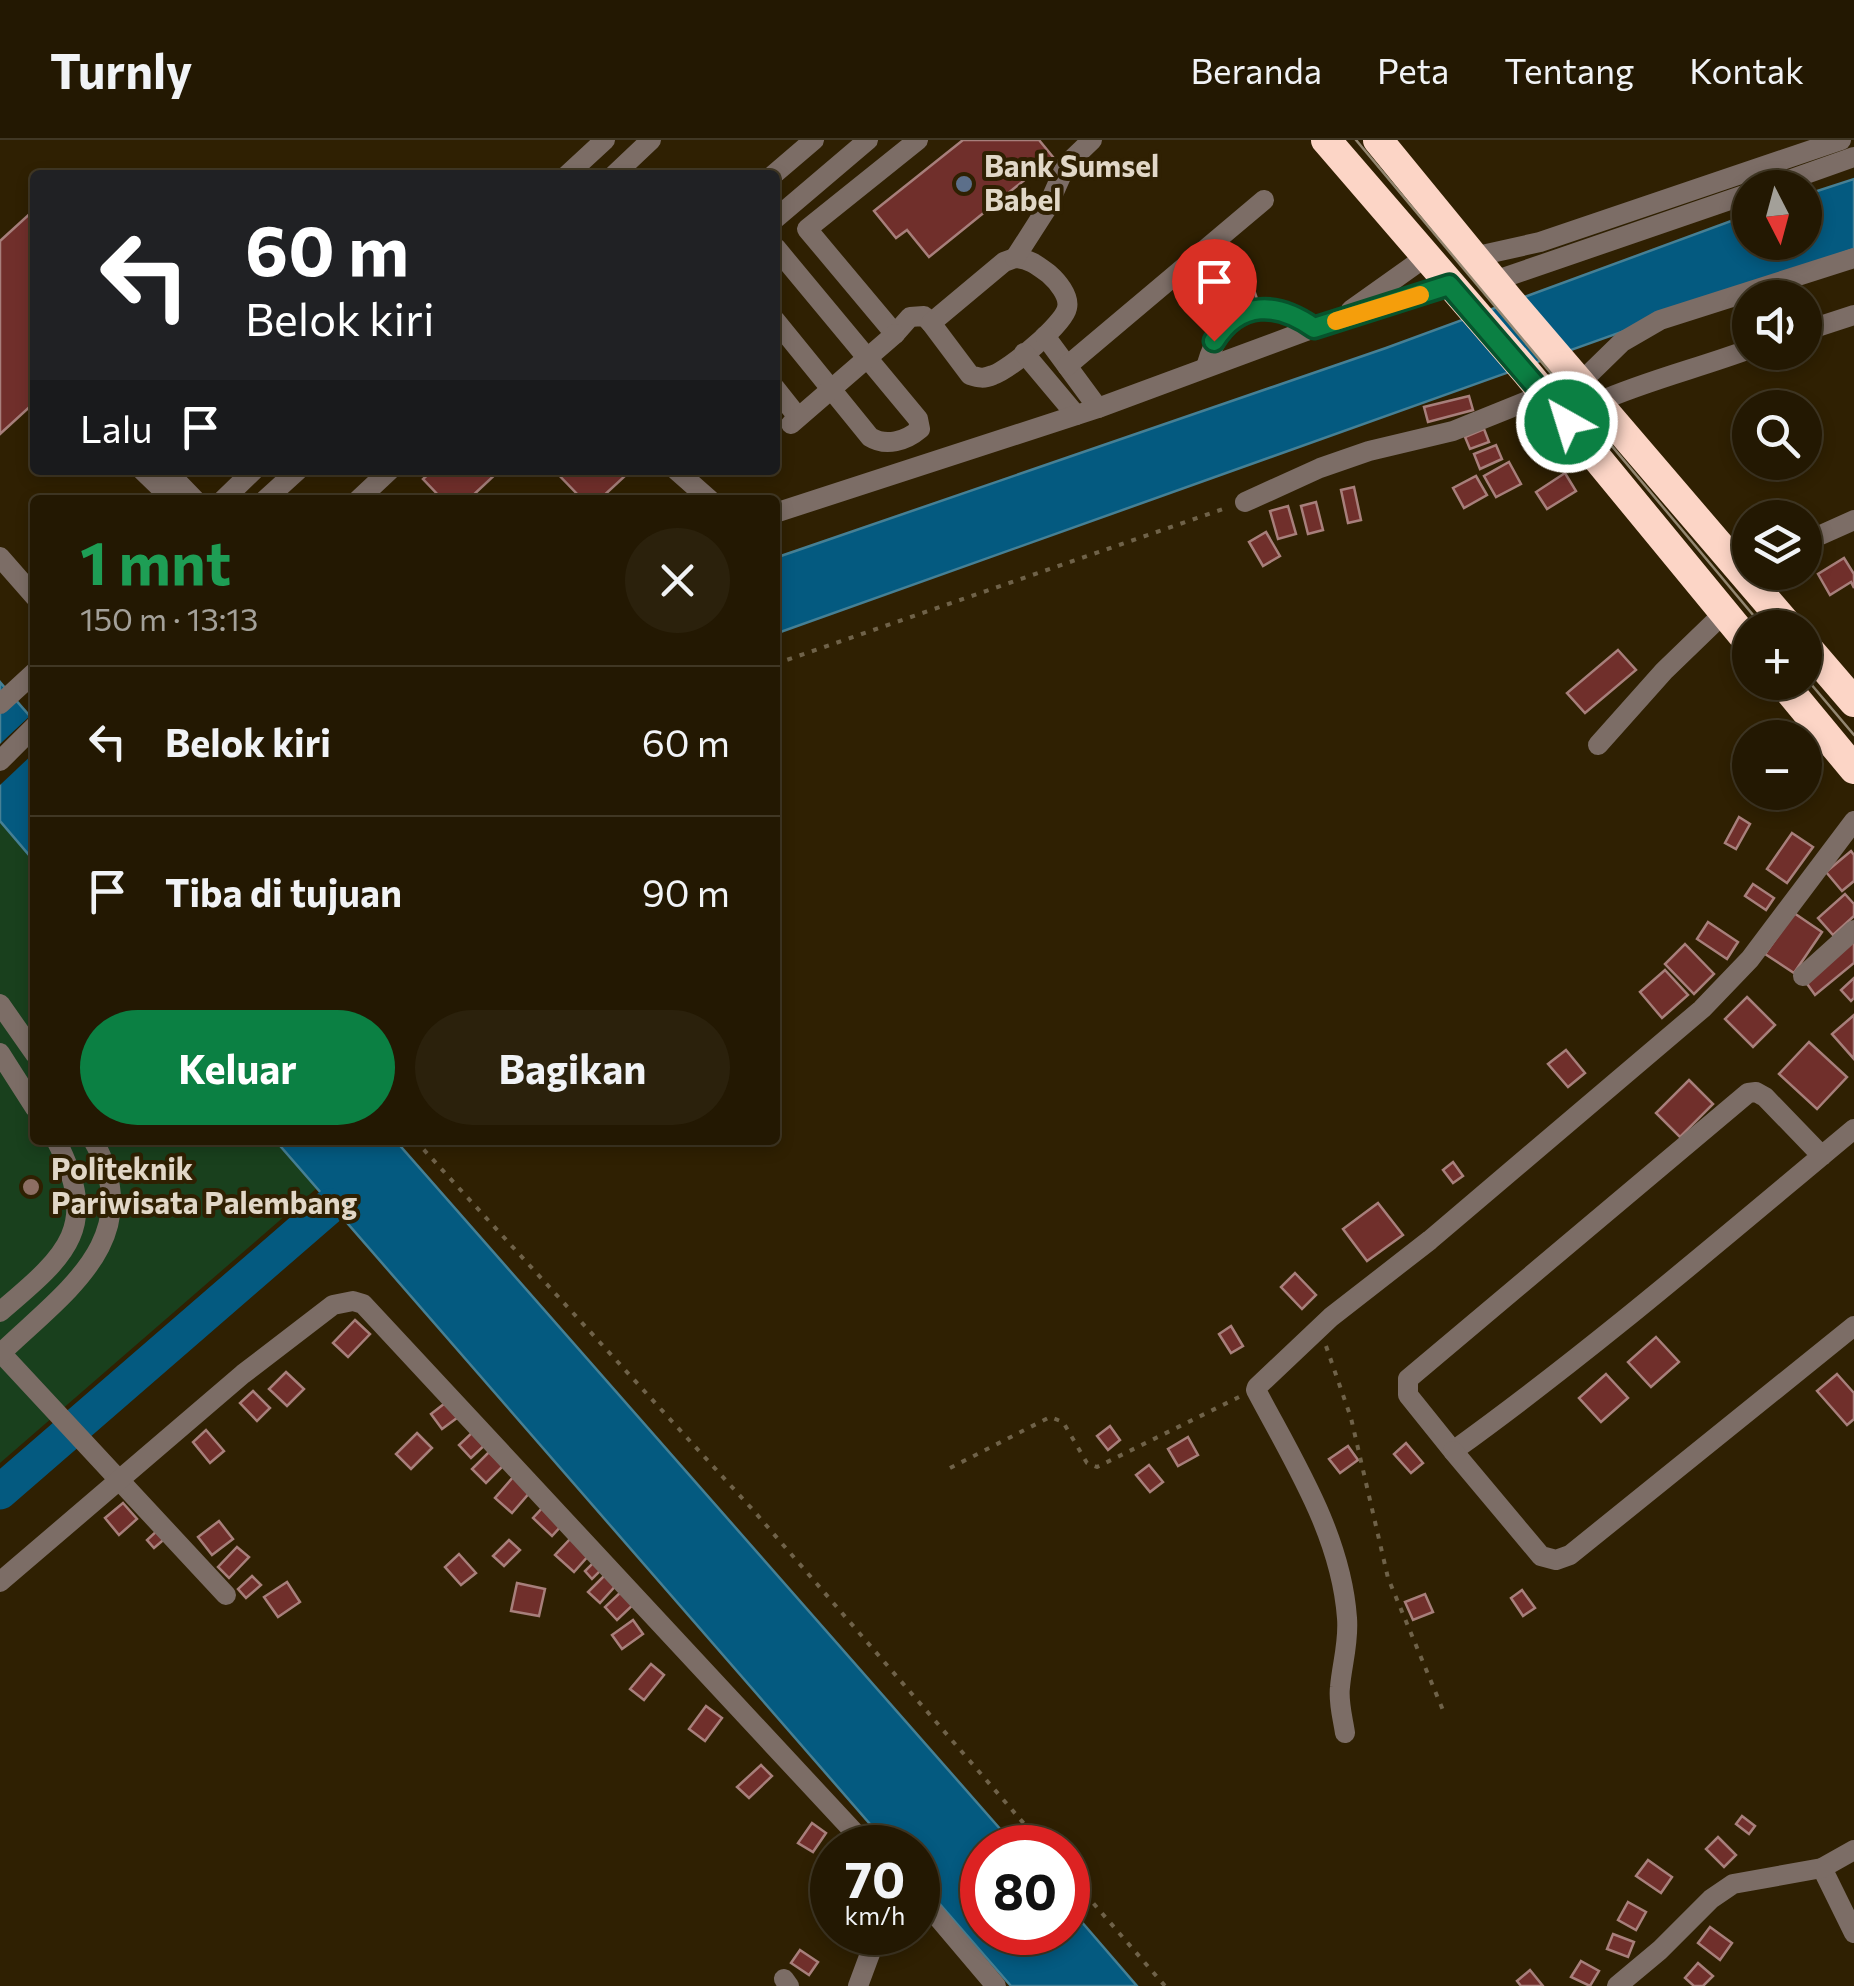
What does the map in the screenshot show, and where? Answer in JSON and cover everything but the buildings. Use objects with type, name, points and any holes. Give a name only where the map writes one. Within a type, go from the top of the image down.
[{"type":"highway","points":[[1326,140],[1536,384],[1732,623]]},
{"type":"highway","points":[[1378,140],[1473,258],[1732,549]]},
{"type":"highway","points":[[1822,665],[1854,702]]},
{"type":"highway","points":[[1797,700],[1854,769]]},
{"type":"street","points":[[572,170],[605,140]]},
{"type":"street","points":[[619,170],[651,140]]},
{"type":"street","points":[[779,170],[814,140]]},
{"type":"street","points":[[780,215],[868,140]]},
{"type":"street","points":[[780,246],[918,140]]},
{"type":"street","points":[[1015,258],[1047,208],[1066,165],[1092,140]]},
{"type":"street","points":[[1473,258],[1540,242],[1842,140]]},
{"type":"street","points":[[1819,170],[1854,158]]},
{"type":"street","points":[[1067,366],[1264,200]]},
{"type":"street","points":[[1501,290],[1732,200]]},
{"type":"street","points":[[807,229],[894,334]]},
{"type":"street","points":[[780,254],[918,419],[920,429],[890,443],[870,438],[780,326]]},
{"type":"street","points":[[780,396],[794,420],[910,317],[924,316],[964,370],[979,378],[1000,372],[1061,320],[1068,310],[1068,301],[1055,280],[1033,261],[1015,258],[1004,262],[931,323]]},
{"type":"street","points":[[1324,325],[1424,258]]},
{"type":"street","points":[[1581,382],[1622,342],[1660,320],[1854,258]]},
{"type":"street","points":[[780,512],[1098,408],[1324,325],[1449,285]]},
{"type":"street","points":[[1206,368],[1214,341],[1238,315],[1282,310],[1324,325]]},
{"type":"street","points":[[1822,325],[1854,315]]},
{"type":"street","points":[[1045,336],[1098,408]]},
{"type":"street","points":[[1024,354],[1076,415]]},
{"type":"street","points":[[1581,382],[1647,380],[1684,374],[1732,356]]},
{"type":"street","points":[[1244,502],[1369,451],[1453,431],[1536,384]]},
{"type":"street","points":[[147,475],[168,495]]},
{"type":"street","points":[[171,475],[190,495]]},
{"type":"street","points":[[228,495],[249,475]]},
{"type":"street","points":[[270,495],[292,475]]},
{"type":"street","points":[[363,495],[385,475]]},
{"type":"street","points":[[682,475],[704,495]]},
{"type":"street","points":[[1822,534],[1854,520]]},
{"type":"street","points":[[0,557],[30,591]]},
{"type":"street","points":[[1598,745],[1664,670],[1724,613]]},
{"type":"street","points":[[0,704],[30,677]]},
{"type":"street","points":[[0,761],[30,731]]},
{"type":"street","points":[[1344,1734],[1339,1690],[1348,1619],[1332,1543],[1313,1496],[1256,1390],[1320,1328],[1702,1009],[1750,959],[1854,821]]},
{"type":"street","points":[[1803,976],[1854,930]]},
{"type":"street","points":[[0,1004],[30,1047]]},
{"type":"street","points":[[0,1054],[30,1100]]},
{"type":"street","points":[[1822,1156],[1765,1097],[1756,1092],[1748,1094],[1406,1384],[1408,1394],[1541,1556],[1548,1560],[1563,1559],[1854,1326]]},
{"type":"street","points":[[1452,1450],[1616,1323],[1854,1129]]},
{"type":"street","points":[[0,1312],[31,1286],[70,1243],[77,1221],[77,1194],[58,1145]]},
{"type":"street","points":[[96,1145],[103,1158],[112,1213],[95,1261],[0,1353],[226,1595]]},
{"type":"street","points":[[0,1582],[244,1374],[333,1305],[363,1304],[849,1825]]},
{"type":"street","points":[[1616,1986],[1660,1950],[1711,1899],[1733,1884],[1822,1868],[1854,1850]]},
{"type":"street","points":[[1822,1868],[1854,1933]]},
{"type":"street","points":[[940,1920],[996,1986]]},
{"type":"street","points":[[858,1986],[869,1955]]},
{"type":"path","points":[[780,662],[1244,502]]},
{"type":"path","points":[[421,1145],[753,1510],[1025,1825]]},
{"type":"path","points":[[1320,1328],[1350,1418],[1396,1601],[1444,1715]]},
{"type":"path","points":[[950,1468],[1050,1417],[1064,1422],[1087,1464],[1097,1467],[1232,1403],[1247,1391]]},
{"type":"path","points":[[1090,1900],[1164,1986]]},
{"type":"green space","points":[[0,821],[30,856],[30,1145],[279,1145],[317,1188],[0,1463]]},
{"type":"water","points":[[1854,179],[1854,249],[1767,280],[1732,280],[1732,293],[780,632],[780,556],[1386,348],[1732,221],[1732,260],[1822,260],[1822,189]]},
{"type":"water","points":[[0,682],[30,716],[30,856],[0,821]]},
{"type":"water","points":[[279,1145],[399,1145],[997,1825],[960,1825],[960,1927],[940,1904],[940,1825],[871,1825]]},
{"type":"water","points":[[1090,1932],[1137,1986],[1011,1986],[984,1955],[1090,1955]]},
{"type":"pier","points":[[30,716],[30,757],[0,785],[0,744]]},
{"type":"waterway","points":[[0,1492],[330,1206]]},
{"type":"tram line","points":[[1356,140],[1749,610]]},
{"type":"tram line","points":[[1822,697],[1854,735]]},
{"type":"slow traffic","points":[[1336,321],[1420,295]]},
{"type":"place","name":"Bank Sumsel Babel","points":[[964,184]]},
{"type":"place","name":"Politeknik Pariwisata Palembang","points":[[31,1187]]},
{"type":"route","points":[[1214,341],[1238,315],[1282,310],[1314,328],[1449,285],[1567,422]]}]
